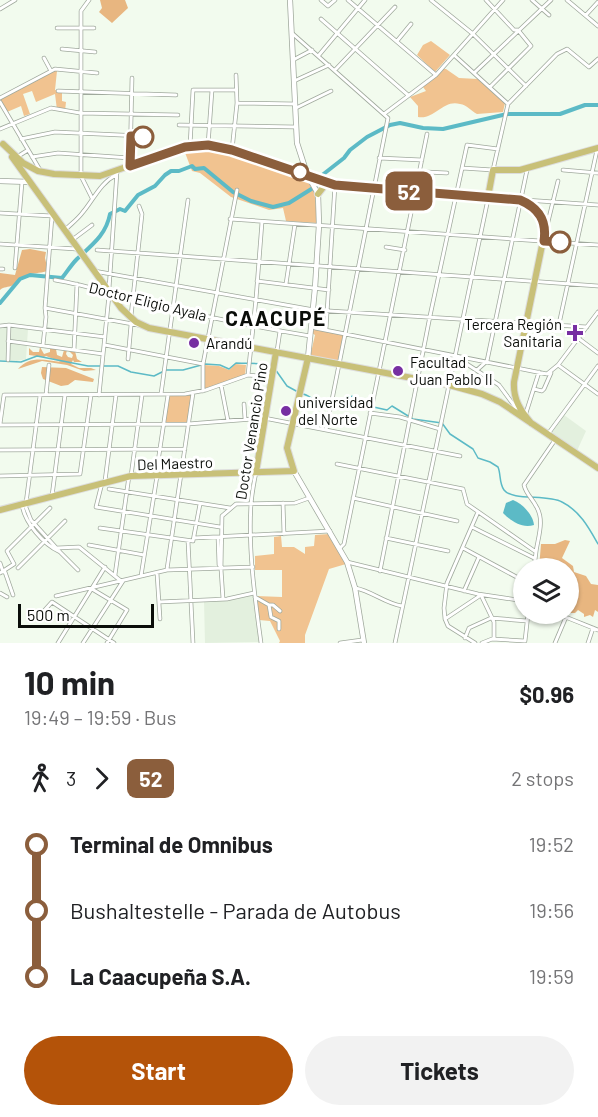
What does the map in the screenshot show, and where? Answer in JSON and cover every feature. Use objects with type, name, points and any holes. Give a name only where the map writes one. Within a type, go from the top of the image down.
[{"type":"main road","points":[[2,142],[16,158],[40,171]]},
{"type":"main road","points":[[2,142],[27,181],[131,321],[149,328],[448,385],[482,394],[513,410],[517,406]]},
{"type":"main road","points":[[27,181],[31,171],[81,176],[117,173],[130,162],[190,146],[208,145],[232,150],[311,179],[330,183],[375,189],[520,200],[532,206],[542,217],[545,231],[514,387],[517,406],[531,423]]},
{"type":"main road","points":[[489,197],[493,170],[512,171],[527,168],[598,148]]},
{"type":"main road","points":[[317,192],[330,183]]},
{"type":"main road","name":"Doctor Venancio Pino","points":[[256,472],[276,352]]},
{"type":"main road","points":[[294,471],[287,451],[308,358]]},
{"type":"main road","points":[[506,406],[598,468]]},
{"type":"main road","name":"Del Maestro","points":[[0,510],[129,476],[294,471]]},
{"type":"street","points":[[0,9],[15,0]]},
{"type":"street","points":[[90,0],[81,11],[80,113],[81,176],[92,198]]},
{"type":"street","points":[[290,0],[299,152],[317,192],[319,225],[313,328],[308,358]]},
{"type":"street","points":[[321,0],[328,6],[335,0]]},
{"type":"street","points":[[348,0],[436,75]]},
{"type":"street","points":[[319,56],[365,0]]},
{"type":"street","points":[[486,0],[495,7],[514,30],[518,30],[531,46],[490,87]]},
{"type":"street","points":[[384,114],[436,75],[503,0]]},
{"type":"street","points":[[532,0],[549,15]]},
{"type":"street","points":[[474,73],[550,0]]},
{"type":"street","points":[[567,0],[598,26]]},
{"type":"street","points":[[433,1],[472,34],[526,86]]},
{"type":"street","points":[[586,15],[598,2]]},
{"type":"street","points":[[335,70],[395,7]]},
{"type":"street","points":[[321,19],[408,95]]},
{"type":"street","points":[[396,41],[411,24]]},
{"type":"street","points":[[57,28],[94,28]]},
{"type":"street","points":[[292,34],[388,118],[326,430]]},
{"type":"street","points":[[62,49],[95,52]]},
{"type":"street","points":[[293,60],[312,50]]},
{"type":"street","points":[[462,168],[493,170],[507,107],[563,50],[569,50],[590,67],[598,59]]},
{"type":"street","points":[[454,56],[490,87],[507,107]]},
{"type":"street","points":[[44,58],[51,71]]},
{"type":"street","points":[[294,81],[329,65]]},
{"type":"street","points":[[40,171],[0,100],[56,69],[97,73]]},
{"type":"street","points":[[232,150],[237,103],[236,75]]},
{"type":"street","points":[[34,157],[54,153],[130,162],[132,78]]},
{"type":"street","points":[[190,146],[193,90],[236,90]]},
{"type":"street","points":[[208,145],[212,90]]},
{"type":"street","points":[[58,91],[176,95]]},
{"type":"street","points":[[237,103],[296,106],[331,91]]},
{"type":"street","points":[[0,129],[51,108],[80,113],[178,115]]},
{"type":"street","points":[[179,125],[296,127]]},
{"type":"street","points":[[21,139],[55,132],[143,136],[143,145]]},
{"type":"street","points":[[340,548],[344,544],[427,134]]},
{"type":"street","points":[[380,571],[430,316],[467,145],[498,149]]},
{"type":"street","points":[[559,324],[575,243],[598,148]]},
{"type":"street","points":[[16,158],[28,150]]},
{"type":"street","points":[[379,158],[422,160]]},
{"type":"street","points":[[477,370],[487,361],[527,168]]},
{"type":"street","points":[[563,170],[598,173]]},
{"type":"street","points":[[418,181],[424,181],[427,172],[447,172]]},
{"type":"street","points":[[65,230],[84,212],[92,198],[108,180],[117,173]]},
{"type":"street","points":[[99,395],[107,320],[117,173]]},
{"type":"street","points":[[0,181],[27,181],[19,214],[15,268]]},
{"type":"street","points":[[544,241],[558,181]]},
{"type":"street","points":[[326,329],[333,226],[330,183]]},
{"type":"street","points":[[203,391],[203,364],[237,190]]},
{"type":"street","points":[[395,643],[489,197]]},
{"type":"street","points":[[161,395],[188,200]]},
{"type":"street","points":[[520,200],[598,205]]},
{"type":"street","points":[[128,359],[136,253],[142,214],[139,206]]},
{"type":"street","points":[[0,213],[53,215],[43,345]]},
{"type":"street","points":[[230,219],[598,245]]},
{"type":"street","points":[[248,375],[262,222]]},
{"type":"street","points":[[286,284],[295,224]]},
{"type":"street","points":[[72,240],[92,225]]},
{"type":"street","points":[[0,244],[81,253]]},
{"type":"street","points":[[386,247],[405,250]]},
{"type":"street","points":[[97,250],[598,286]]},
{"type":"street","points":[[94,271],[314,310],[587,327]]},
{"type":"street","name":"Doctor Eligio Ayala","points":[[55,280],[253,326],[311,336]]},
{"type":"street","points":[[257,281],[328,290]]},
{"type":"street","points":[[74,350],[77,284]]},
{"type":"street","points":[[45,308],[107,320],[131,321]]},
{"type":"street","points":[[534,389],[542,391],[544,389],[552,372],[598,312]]},
{"type":"street","points":[[0,326],[9,325],[105,337]]},
{"type":"street","points":[[8,360],[9,325]]},
{"type":"street","points":[[313,328],[547,374],[552,372]]},
{"type":"street","name":"Doctor Venancio Pino","points":[[276,352],[280,331]]},
{"type":"street","points":[[578,338],[598,353]]},
{"type":"street","points":[[8,341],[103,354]]},
{"type":"street","points":[[104,345],[203,364]]},
{"type":"street","points":[[455,356],[502,388],[517,406]]},
{"type":"street","points":[[558,365],[598,394]]},
{"type":"street","points":[[46,396],[49,366]]},
{"type":"street","points":[[548,434],[598,366]]},
{"type":"street","points":[[525,416],[539,372]]},
{"type":"street","points":[[272,375],[248,375],[203,391],[168,395],[4,395],[0,425],[188,424],[264,418],[460,456]]},
{"type":"street","points":[[221,385],[228,421]]},
{"type":"street","points":[[167,570],[193,393]]},
{"type":"street","points":[[52,496],[65,395]]},
{"type":"street","points":[[0,476],[80,474],[91,395]]},
{"type":"street","points":[[116,395],[104,481],[96,507],[220,527]]},
{"type":"street","points":[[115,575],[142,395]]},
{"type":"street","points":[[141,577],[168,395]]},
{"type":"street","points":[[40,396],[24,503],[26,518],[78,570]]},
{"type":"street","points":[[244,404],[245,419]]},
{"type":"street","points":[[370,413],[441,425]]},
{"type":"street","points":[[535,558],[542,518],[524,485],[556,440]]},
{"type":"street","points":[[0,450],[185,448]]},
{"type":"street","points":[[337,464],[463,489],[465,501],[536,552]]},
{"type":"street","points":[[294,471],[340,548],[355,588],[364,641],[340,643]]},
{"type":"street","name":"Doctor Venancio Pino","points":[[256,472],[251,503],[253,567],[261,643]]},
{"type":"street","points":[[109,489],[230,508]]},
{"type":"street","points":[[223,599],[220,568],[220,518],[236,504],[300,502],[309,498]]},
{"type":"street","points":[[353,498],[457,521]]},
{"type":"street","points":[[283,503],[284,534]]},
{"type":"street","points":[[194,539],[200,504]]},
{"type":"street","points":[[3,572],[14,564],[7,550],[50,508]]},
{"type":"street","points":[[475,643],[448,626],[445,619],[446,587],[478,512]]},
{"type":"street","points":[[18,568],[65,521]]},
{"type":"street","points":[[471,527],[533,558]]},
{"type":"street","points":[[100,528],[188,541],[220,537],[331,532]]},
{"type":"street","points":[[386,538],[448,551]]},
{"type":"street","points":[[188,541],[193,643]]},
{"type":"street","points":[[89,545],[144,555]]},
{"type":"street","points":[[57,550],[79,547],[122,581]]},
{"type":"street","points":[[463,548],[513,574]]},
{"type":"street","points":[[464,591],[479,556]]},
{"type":"street","points":[[347,562],[481,595],[513,599]]},
{"type":"street","points":[[0,563],[13,595]]},
{"type":"street","points":[[58,643],[105,567]]},
{"type":"street","points":[[56,596],[167,570],[253,567]]},
{"type":"street","points":[[157,573],[160,620]]},
{"type":"street","points":[[82,643],[122,581]]},
{"type":"street","points":[[93,587],[127,610],[108,641]]},
{"type":"street","points":[[355,588],[390,604],[402,606]]},
{"type":"street","points":[[0,593],[7,597]]},
{"type":"street","points":[[159,602],[255,595],[269,605],[273,604],[280,611]]},
{"type":"street","points":[[445,619],[481,595]]},
{"type":"street","points":[[481,595],[495,627],[494,639]]},
{"type":"street","points":[[42,613],[52,602],[114,643]]},
{"type":"street","points":[[269,605],[270,617],[279,621],[279,629]]},
{"type":"street","points":[[465,638],[469,628],[491,618],[513,620]]},
{"type":"street","points":[[579,622],[598,630]]},
{"type":"street","points":[[483,643],[494,639],[525,641],[527,624]]},
{"type":"street","points":[[555,643],[563,624]]},
{"type":"street","points":[[588,643],[593,628]]},
{"type":"shaded area","points":[[100,0],[125,0],[128,8],[112,23],[99,12],[102,8]]},
{"type":"shaded area","points":[[431,41],[450,55],[435,72],[417,55],[423,45]]},
{"type":"shaded area","points":[[443,69],[459,78],[478,79],[505,103],[503,112],[477,114],[465,106],[454,103],[429,116],[418,117],[418,106],[410,97],[426,91],[423,87]]},
{"type":"shaded area","points":[[57,71],[55,90],[62,91],[62,101],[66,102],[65,111],[57,110],[55,94],[36,102],[32,91],[23,94],[30,114],[24,116],[21,106],[7,112],[0,99]]},
{"type":"shaded area","points":[[214,149],[307,179],[315,195],[317,223],[286,221],[283,208],[269,210],[231,197],[200,173],[192,171],[184,150]]},
{"type":"shaded area","points":[[22,250],[46,252],[48,271],[26,275],[13,285],[0,290],[0,273],[15,275]]},
{"type":"shaded area","points":[[7,326],[28,329],[26,359],[0,360],[0,328]]},
{"type":"shaded area","points":[[317,329],[344,333],[339,363],[310,357],[315,335],[312,331]]},
{"type":"shaded area","points":[[40,347],[44,354],[50,352],[50,348],[56,349],[57,355],[62,357],[64,350],[67,350],[68,357],[72,358],[73,355],[69,351],[75,351],[77,359],[82,362],[73,360],[71,364],[79,368],[96,370],[84,371],[67,365],[42,361],[18,369],[33,360],[61,362],[46,356],[29,355],[29,348],[33,352],[39,352]]},
{"type":"shaded area","points":[[235,364],[246,365],[245,376],[205,389],[204,365],[219,366],[229,370]]},
{"type":"shaded area","points":[[42,367],[66,368],[94,379],[93,382],[75,380],[68,385],[61,386],[43,379]]},
{"type":"shaded area","points":[[192,394],[188,423],[165,423],[168,396]]},
{"type":"shaded area","points":[[564,415],[586,431],[576,453],[551,434]]},
{"type":"shaded area","points":[[329,534],[346,564],[329,569],[305,635],[305,643],[279,643],[270,621],[259,620],[256,596],[282,597],[282,570],[255,570],[255,556],[274,554],[274,537],[281,536],[282,547],[294,547],[305,554],[305,547],[314,546],[315,535]]},
{"type":"shaded area","points":[[565,540],[570,541],[562,558],[540,558],[541,544],[555,544]]},
{"type":"shaded area","points":[[579,574],[586,576],[591,584],[598,585],[598,612],[595,610],[593,617],[590,615],[584,617],[584,614],[579,611]]},
{"type":"shaded area","points":[[253,595],[259,642],[205,643],[204,601]]},
{"type":"water","points":[[513,500],[527,510],[534,525],[521,525],[503,513],[506,503]]},
{"type":"waterway","points":[[0,303],[20,279],[30,275],[62,278],[75,261],[102,234],[110,214],[120,209],[125,211],[138,195],[155,186],[171,171],[179,171],[192,166],[195,169],[204,168],[233,192],[251,201],[273,207],[289,203],[313,188],[318,184],[321,176],[344,158],[350,150],[367,137],[390,125],[400,123],[443,129],[507,114],[560,114],[585,105],[598,105]]},
{"type":"waterway","points":[[0,361],[21,362],[37,356],[88,366],[118,366],[131,372],[154,376],[166,370],[183,370],[205,364],[220,365],[229,369],[236,363],[271,366]]},
{"type":"waterway","points":[[275,369],[287,386],[298,392]]},
{"type":"waterway","points":[[303,394],[323,405],[353,396],[369,406],[387,410],[392,406],[413,419],[442,423],[450,434],[473,449],[478,458],[498,467],[504,490],[522,497],[548,498],[562,502],[579,515],[598,544]]},
{"type":"bus line","name":"52","points":[[143,137],[131,136],[130,166],[185,147],[218,146],[335,185],[520,200],[536,209],[542,217],[545,231],[544,241],[560,242]]},
{"type":"place","name":"Tercera Región Sanitaria","points":[[575,333]]},
{"type":"place","name":"Arandú","points":[[194,343]]},
{"type":"place","name":"Facultad Juan Pablo II","points":[[398,371]]},
{"type":"place","name":"universidad del Norte","points":[[286,411]]},
{"type":"district","name":"CAACUPÉ","points":[[276,317]]}]
